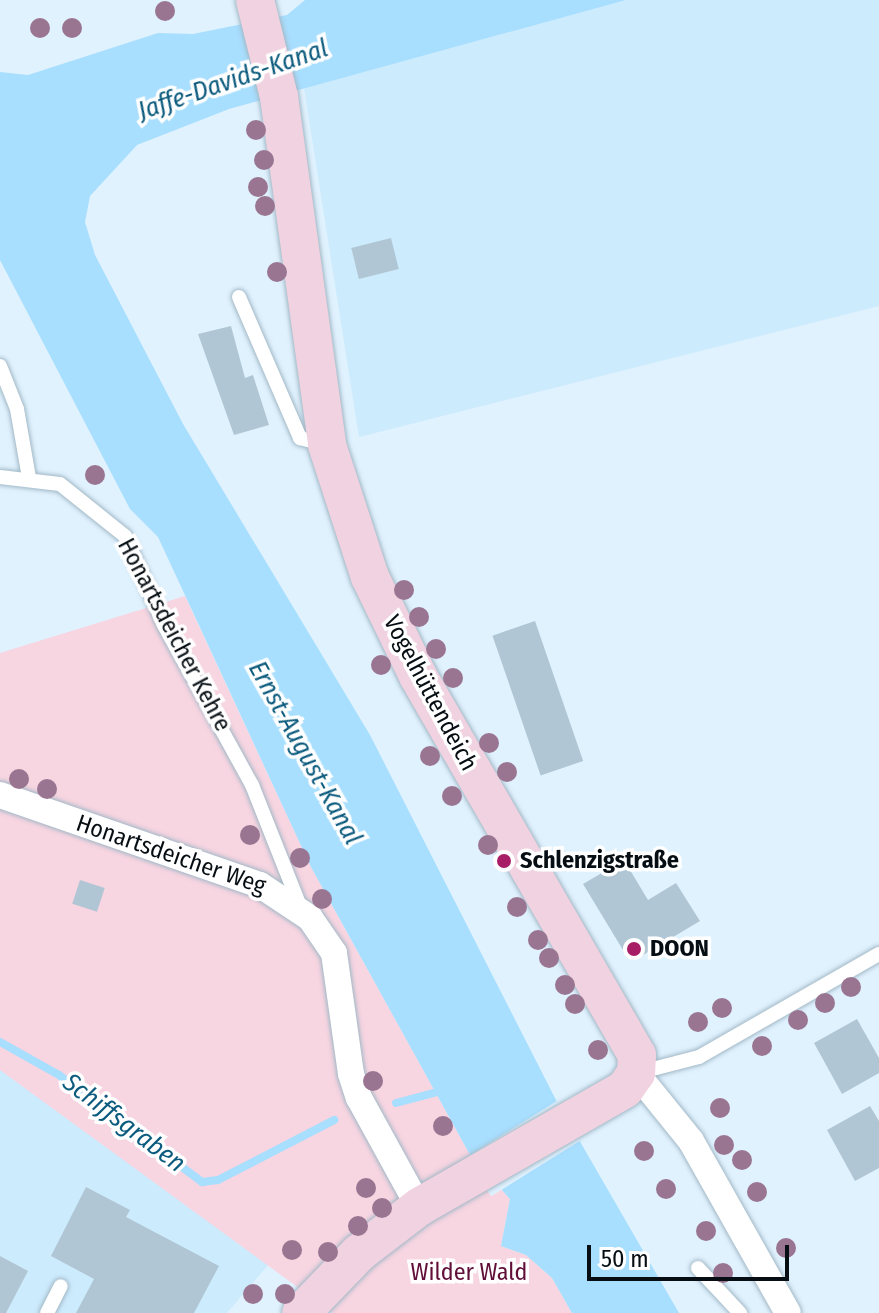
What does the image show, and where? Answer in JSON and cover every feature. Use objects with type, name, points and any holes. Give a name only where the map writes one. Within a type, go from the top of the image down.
[{"type":"street","name":"Vogelhüttendeich","points":[[257,10],[279,97],[327,445],[370,577],[418,676],[518,854],[625,1027],[637,1055],[636,1073],[691,1141],[788,1313]]},
{"type":"street","name":"Honartsdeicher Weg","points":[[0,795],[260,885],[301,909],[334,953],[351,1074],[359,1098],[419,1207]]},
{"type":"street","points":[[301,1313],[359,1253],[419,1207],[469,1175],[625,1089],[636,1073]]},
{"type":"lane","points":[[239,297],[300,438],[327,445]]},
{"type":"lane","points":[[0,366],[17,409],[29,478]]},
{"type":"lane","name":"Honartsdeicher Kehre","points":[[0,477],[29,478],[76,493],[125,536],[164,625],[252,785],[301,909]]},
{"type":"lane","points":[[636,1073],[699,1057],[879,954]]},
{"type":"lane","points":[[698,1268],[740,1313]]},
{"type":"lane","points":[[47,1313],[61,1286]]},
{"type":"shaded area","points":[[626,0],[879,0],[879,306],[359,437],[304,88]]},
{"type":"shaded area","points":[[0,1070],[274,1258],[227,1313],[0,1313]]},
{"type":"green space","name":"Wilder Wald","points":[[185,596],[311,867],[469,1153],[510,1199],[501,1246],[526,1255],[552,1278],[572,1313],[333,1313],[0,1070],[0,653]]},
{"type":"water","points":[[305,0],[626,0],[229,109],[137,145],[90,196],[85,222],[95,255],[183,424],[370,735],[556,1100],[679,1313],[572,1313],[552,1278],[526,1255],[501,1246],[510,1199],[469,1153],[311,867],[158,537],[130,509],[0,260],[0,72],[28,75],[158,33],[193,34],[287,15]]},
{"type":"pier","points":[[560,1099],[584,1138],[491,1196],[467,1157]]},
{"type":"building","points":[[391,238],[399,269],[359,279],[351,248]]},
{"type":"building","points":[[231,326],[245,378],[253,375],[269,425],[234,435],[198,334]]},
{"type":"building","points":[[535,621],[583,761],[541,776],[492,636]]},
{"type":"building","points":[[624,860],[648,900],[676,883],[700,921],[638,958],[626,955],[583,884]]},
{"type":"building","points":[[80,880],[105,888],[97,912],[72,904]]},
{"type":"building","points":[[857,1019],[879,1058],[879,1073],[842,1094],[814,1043]]},
{"type":"building","points":[[870,1106],[879,1121],[879,1168],[855,1181],[827,1130]]},
{"type":"building","points":[[86,1187],[130,1210],[126,1217],[219,1266],[194,1313],[76,1313],[94,1279],[51,1256]]},
{"type":"building","points":[[0,1256],[28,1271],[6,1313],[0,1313]]},
{"type":"waterway","name":"Schiffsgraben","points":[[0,1042],[59,1075],[202,1182],[218,1180],[334,1120]]},
{"type":"waterway","name":"Schiffsgraben","points":[[396,1103],[445,1090]]},
{"type":"place","name":"Schlenzigstraße","points":[[504,861]]},
{"type":"place","name":"DOON","points":[[634,949]]},
{"type":"water label","name":"Jaffe-Davids-Kanal","points":[[233,80]]},
{"type":"water label","name":"Ernst-August-Kanal","points":[[305,753]]}]
